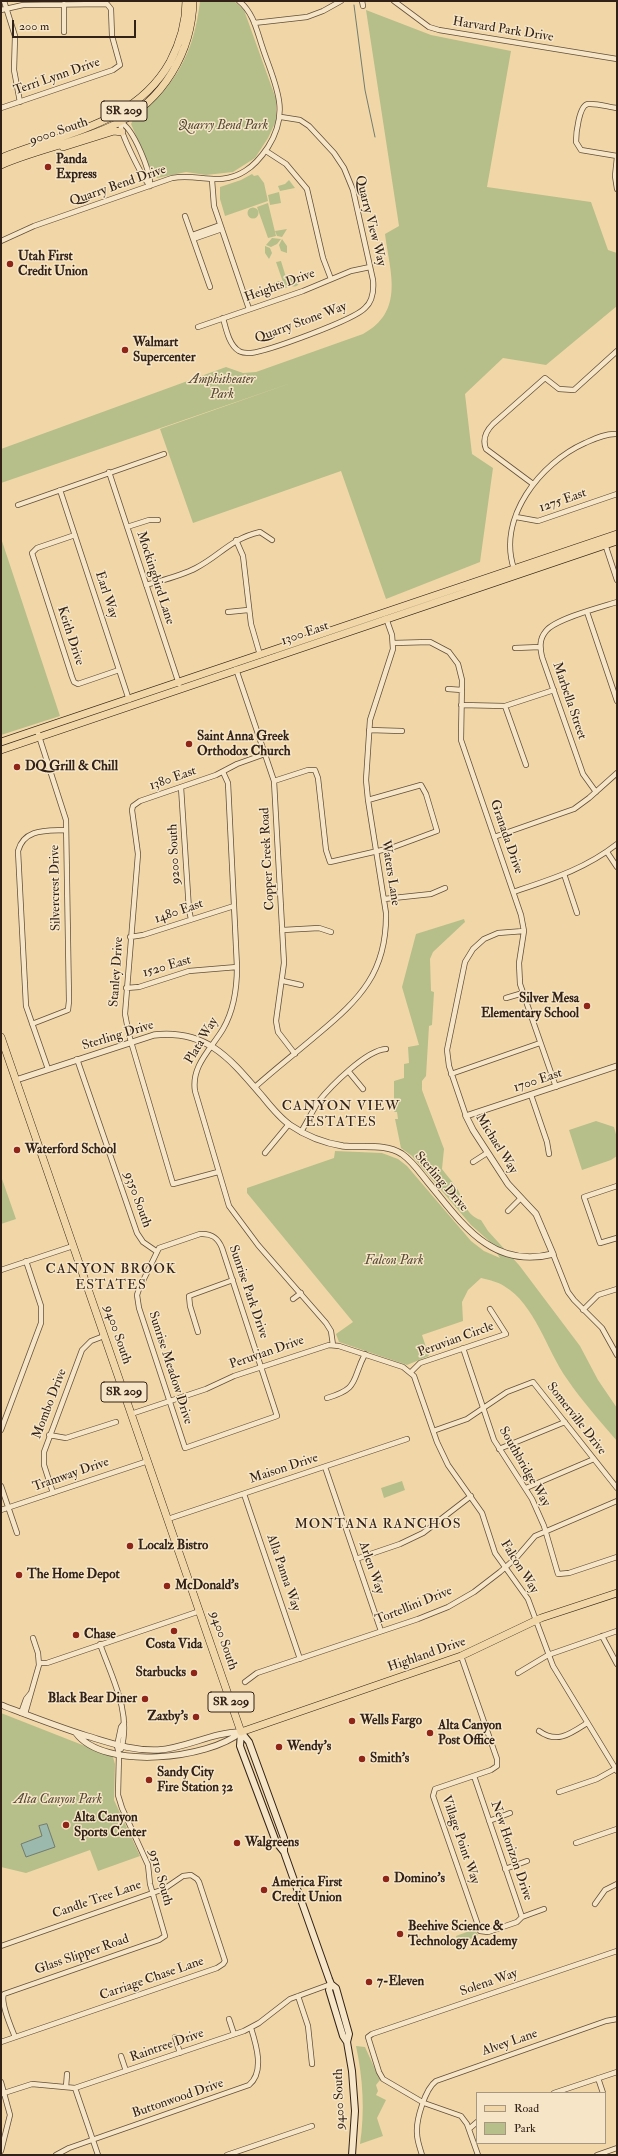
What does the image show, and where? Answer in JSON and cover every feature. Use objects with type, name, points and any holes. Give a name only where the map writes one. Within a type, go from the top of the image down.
[{"type":"main road","name":"9000 South","points":[[1,158],[118,114],[137,102],[154,86],[167,68],[177,48],[184,26],[186,1]]},
{"type":"main road","name":"9000 South","points":[[1,165],[120,122],[148,102],[172,73],[188,37],[193,1]]},
{"type":"main road","points":[[55,138],[82,133],[113,122],[120,122],[145,100],[154,86]]},
{"type":"main road","points":[[46,149],[74,145],[114,131],[122,132]]},
{"type":"main road","name":"1300 East","points":[[1,750],[38,734],[604,542],[617,534]]},
{"type":"main road","name":"1300 East","points":[[235,667],[260,655],[386,616],[514,569],[604,542],[617,541]]},
{"type":"main road","name":"1300 East","points":[[1,742],[38,734]]},
{"type":"main road","name":"9400 South","points":[[1,1037],[241,1732],[249,1742],[284,1838],[284,1852]]},
{"type":"main road","name":"Highland Drive","points":[[241,1732],[461,1656],[488,1645],[536,1620],[617,1593]]},
{"type":"main road","name":"9400 South","points":[[241,1732],[240,1746],[276,1842],[284,1852],[331,1984],[329,1990],[342,2036],[347,2042],[352,2071],[355,2111],[352,2155]]},
{"type":"street","points":[[4,1],[15,36],[14,70],[20,102]]},
{"type":"street","name":"Quarry Bend Drive","points":[[1,241],[34,226],[179,177],[212,180],[228,178],[245,171],[260,159],[278,129],[281,117],[278,94],[254,23],[249,12],[240,1]]},
{"type":"street","points":[[254,23],[307,17],[341,1]]},
{"type":"street","name":"Harvard Park Drive","points":[[394,1],[406,8],[429,27],[439,30],[617,59]]},
{"type":"street","points":[[1,10],[23,5],[64,4],[64,32]]},
{"type":"street","name":"Terri Lynn Drive","points":[[1,108],[119,66],[112,36],[111,12],[109,6],[104,4],[64,4]]},
{"type":"street","points":[[617,108],[588,104],[584,106],[581,111],[576,139],[577,147],[583,151],[617,156],[614,176],[617,189]]},
{"type":"street","name":"Quarry View Way","points":[[281,117],[300,120],[309,126],[342,163],[351,184],[370,267],[373,293]]},
{"type":"street","points":[[120,122],[122,132],[143,178],[150,186]]},
{"type":"street","points":[[120,122],[127,127],[141,154],[150,179],[150,186]]},
{"type":"street","points":[[266,151],[286,164],[307,189],[323,258],[331,279]]},
{"type":"street","points":[[212,180],[212,200],[249,309]]},
{"type":"street","points":[[185,216],[210,287]]},
{"type":"street","points":[[193,237],[221,227]]},
{"type":"street","name":"Heights Drive","points":[[198,327],[331,279],[370,267]]},
{"type":"street","name":"Quarry Stone Way","points":[[223,318],[232,344],[239,351],[250,353],[306,336],[355,316],[365,308],[373,293]]},
{"type":"street","points":[[533,484],[486,449],[484,441],[486,432],[498,419],[545,378],[554,386],[569,391],[578,387],[617,351]]},
{"type":"street","points":[[514,569],[510,555],[511,536],[516,517],[533,484],[543,472],[566,453],[589,441],[610,434],[617,434]]},
{"type":"street","points":[[18,505],[164,454]]},
{"type":"street","name":"Mockingbird Lane","points":[[109,472],[180,686]]},
{"type":"street","name":"Earl Way","points":[[60,490],[130,703]]},
{"type":"street","name":"1275 East","points":[[516,517],[538,521],[617,494]]},
{"type":"street","points":[[127,527],[149,520],[158,520]]},
{"type":"street","points":[[146,585],[195,568],[236,540],[260,532],[272,540]]},
{"type":"street","name":"Keith Drive","points":[[75,535],[33,551],[33,559],[74,682],[80,684],[120,670]]},
{"type":"street","points":[[236,540],[243,556],[248,610],[260,655]]},
{"type":"street","points":[[604,542],[617,580]]},
{"type":"street","points":[[515,648],[540,647],[545,632],[549,627],[561,621],[617,602]]},
{"type":"street","points":[[228,612],[248,610]]},
{"type":"street","points":[[587,612],[617,701]]},
{"type":"street","name":"Waters Lane","points":[[255,1087],[350,1007],[372,977],[378,966],[385,939],[386,926],[384,899],[368,800],[366,776],[369,730],[372,711],[391,657],[393,643],[386,616]]},
{"type":"street","name":"Granada Drive","points":[[393,643],[423,641],[443,648],[454,658],[461,672],[461,740],[521,915],[524,931],[519,973],[523,993],[556,1087]]},
{"type":"street","name":"Marbella Street","points":[[540,647],[583,774],[596,792]]},
{"type":"street","name":"Copper Creek Road","points":[[235,667],[274,782],[283,930],[283,981],[276,1015],[277,1027],[281,1036],[294,1054]]},
{"type":"street","points":[[448,689],[462,690]]},
{"type":"street","points":[[461,705],[505,706],[554,690]]},
{"type":"street","points":[[505,706],[526,765]]},
{"type":"street","points":[[369,730],[402,731]]},
{"type":"street","name":"Silvercrest Drive","points":[[32,1024],[68,1010],[66,830],[62,804],[38,734]]},
{"type":"street","name":"1380 East","points":[[133,806],[223,772],[237,764],[265,754]]},
{"type":"street","points":[[274,782],[308,770],[315,770],[318,778],[326,850],[330,862],[398,845],[437,831],[426,794],[421,785],[368,800]]},
{"type":"street","name":"Plata Way","points":[[223,772],[228,783],[237,967],[236,987],[232,1007],[223,1028],[198,1066],[193,1083],[225,1197],[232,1211],[258,1245],[329,1327],[333,1345]]},
{"type":"street","points":[[494,837],[567,812],[581,804],[617,773]]},
{"type":"street","name":"9200 South","points":[[181,787],[191,920]]},
{"type":"street","name":"Stanley Drive","points":[[133,806],[138,854],[130,937],[125,1014],[131,1041],[173,1184],[218,1172]]},
{"type":"street","points":[[48,1069],[25,1000],[18,851],[22,841],[34,832],[66,830]]},
{"type":"street","points":[[513,892],[590,863],[617,844]]},
{"type":"street","points":[[607,852],[617,867]]},
{"type":"street","points":[[564,874],[577,913]]},
{"type":"street","points":[[384,899],[431,894],[445,888]]},
{"type":"street","name":"1480 East","points":[[130,937],[143,936],[234,906]]},
{"type":"street","points":[[283,930],[319,928],[331,932]]},
{"type":"street","name":"Michael Way","points":[[524,931],[491,935],[478,943],[468,955],[462,969],[448,1042],[448,1058],[451,1074],[466,1116],[487,1153],[508,1184],[536,1214],[541,1223],[568,1292],[583,1310],[602,1328],[617,1355]]},
{"type":"street","name":"1520 East","points":[[126,988],[139,987],[193,970],[237,967]]},
{"type":"street","points":[[283,981],[301,985]]},
{"type":"street","points":[[506,998],[523,993]]},
{"type":"street","name":"Sterling Drive","points":[[16,1080],[154,1034],[174,1034],[192,1037],[212,1045],[231,1060],[289,1124],[301,1132],[335,1144],[382,1147],[398,1152],[411,1162],[472,1234],[487,1245],[502,1252],[517,1256],[534,1257],[553,1254]]},
{"type":"street","points":[[451,1074],[540,1043]]},
{"type":"street","points":[[301,1132],[327,1092],[372,1053],[386,1049]]},
{"type":"street","name":"9350 South","points":[[77,1059],[137,1233],[143,1242],[156,1251]]},
{"type":"street","name":"1700 East","points":[[466,1116],[617,1066]]},
{"type":"street","points":[[349,1072],[363,1089]]},
{"type":"street","points":[[531,1095],[547,1142],[549,1154]]},
{"type":"street","points":[[265,1153],[289,1124]]},
{"type":"street","points":[[473,1162],[487,1153]]},
{"type":"street","points":[[617,1186],[584,1197],[600,1243],[617,1238]]},
{"type":"street","points":[[508,1211],[521,1198]]},
{"type":"street","name":"Sunrise Park Drive","points":[[156,1251],[162,1247],[200,1234],[211,1235],[219,1241],[277,1416],[185,1448]]},
{"type":"street","points":[[1,1270],[73,1246]]},
{"type":"street","name":"Sunrise Meadow Drive","points":[[156,1251],[139,1289],[137,1302],[185,1448]]},
{"type":"street","points":[[1,1430],[41,1322],[41,1306],[26,1261]]},
{"type":"street","points":[[198,1332],[190,1306],[189,1296],[233,1280]]},
{"type":"street","points":[[583,1310],[598,1295],[617,1289]]},
{"type":"street","points":[[293,1299],[301,1293]]},
{"type":"street","name":"Peruvian Circle","points":[[411,1372],[420,1363],[506,1334],[490,1309]]},
{"type":"street","name":"Mombo Drive","points":[[53,1493],[43,1458],[49,1436],[82,1350],[91,1341],[104,1336]]},
{"type":"street","points":[[333,1345],[403,1367],[411,1372]]},
{"type":"street","name":"Peruvian Drive","points":[[132,1414],[262,1367],[333,1345]]},
{"type":"street","name":"Southbridge Way","points":[[463,1348],[499,1450],[526,1488],[539,1513],[558,1574],[569,1573],[617,1557]]},
{"type":"street","points":[[327,1398],[344,1393],[352,1386],[365,1354]]},
{"type":"street","name":"Falcon Way","points":[[411,1372],[419,1386],[433,1431],[448,1465],[482,1513],[491,1544],[522,1589],[536,1620],[548,1655],[616,1770]]},
{"type":"street","name":"Somerville Drive","points":[[483,1408],[506,1392],[533,1382],[617,1488]]},
{"type":"street","points":[[433,1431],[461,1421],[483,1408]]},
{"type":"street","points":[[49,1436],[66,1438],[116,1422]]},
{"type":"street","points":[[499,1450],[565,1422]]},
{"type":"street","name":"Maison Drive","points":[[168,1519],[407,1439]]},
{"type":"street","points":[[526,1488],[594,1460]]},
{"type":"street","name":"Tramway Drive","points":[[1,1510],[148,1461]]},
{"type":"street","name":"Arlen Way","points":[[325,1467],[381,1631]]},
{"type":"street","points":[[1,1486],[17,1532]]},
{"type":"street","name":"Alla Panna Way","points":[[244,1494],[300,1659]]},
{"type":"street","points":[[356,1559],[400,1544],[424,1533],[471,1496]]},
{"type":"street","name":"Tortellini Drive","points":[[245,1682],[257,1673],[448,1607],[474,1592],[506,1567],[531,1539],[617,1501]]},
{"type":"street","points":[[39,1663],[47,1663],[200,1611]]},
{"type":"street","points":[[518,1673],[548,1655],[617,1631]]},
{"type":"street","points":[[602,1636],[617,1664]]},
{"type":"street","points":[[23,1714],[26,1699],[30,1694],[39,1663],[33,1638]]},
{"type":"street","name":"9510 South","points":[[100,1644],[124,1712],[124,1723],[126,1729],[119,1754],[117,1786],[119,1799],[148,1865],[153,1893],[165,1931],[162,1938]]},
{"type":"street","name":"Village Point Way","points":[[461,1656],[498,1763],[495,1768],[438,1788],[432,1794],[478,1928],[485,1933]]},
{"type":"street","name":"Highland Drive","points":[[1,1706],[120,1747],[142,1750],[164,1749],[187,1745],[227,1732],[241,1732]]},
{"type":"street","points":[[538,1731],[547,1737],[556,1738],[587,1723]]},
{"type":"street","name":"Highland Drive","points":[[76,1733],[87,1743],[119,1754],[154,1757],[185,1755],[231,1740],[241,1732]]},
{"type":"street","points":[[559,1792],[598,1779],[616,1770]]},
{"type":"street","name":"New Horizon Drive","points":[[474,1776],[522,1917],[517,1922],[485,1933]]},
{"type":"street","points":[[489,1821],[510,1813]]},
{"type":"street","points":[[576,1843],[617,1829]]},
{"type":"street","points":[[505,1869],[527,1861]]},
{"type":"street","name":"Candle Tree Lane","points":[[1,1946],[169,1887],[187,1875],[197,1879]]},
{"type":"street","name":"Carriage Chase Lane","points":[[1,2042],[221,1967],[224,1964],[224,1957],[197,1879]]},
{"type":"street","points":[[596,1904],[605,1890],[617,1884]]},
{"type":"street","points":[[522,1917],[544,1909]]},
{"type":"street","name":"Glass Slipper Road","points":[[14,2037],[2,1998],[8,1992],[162,1938]]},
{"type":"street","name":"Solena Way","points":[[424,2103],[384,2079],[379,2072],[368,2037],[372,2034],[617,1951]]},
{"type":"street","name":"Raintree Drive","points":[[3,2093],[32,2084],[75,2088],[251,2028],[281,2005],[298,1996],[331,1984]]},
{"type":"street","points":[[298,1996],[308,2026],[312,2064]]},
{"type":"street","points":[[229,2019],[234,2034]]},
{"type":"street","name":"Alvey Lane","points":[[422,2155],[416,2131],[429,2088],[440,2078],[606,2021],[617,2020]]},
{"type":"street","name":"Buttonwood Drive","points":[[56,2155],[64,2150],[249,2085],[257,2076],[258,2067],[251,2028]]},
{"type":"street","points":[[175,2037],[180,2053]]},
{"type":"street","points":[[121,2056],[126,2071]]},
{"type":"street","points":[[557,2092],[617,2072]]},
{"type":"street","points":[[66,2087],[67,2074]]},
{"type":"street","points":[[598,2078],[603,2092]]},
{"type":"street","points":[[1,2082],[10,2115],[1,2151]]},
{"type":"street","points":[[75,2088],[98,2155]]},
{"type":"street","points":[[424,2103],[461,2116],[469,2128],[478,2155]]},
{"type":"street","points":[[469,2128],[476,2123]]},
{"type":"street","points":[[227,2155],[312,2126]]},
{"type":"street","points":[[597,2155],[617,2148]]},
{"type":"green space","name":"Quarry Bend Park","points":[[200,1],[234,1],[244,10],[276,99],[276,121],[268,138],[255,158],[233,172],[206,175],[186,172],[157,178],[153,175],[131,124],[134,118],[161,94],[172,81],[180,67],[188,52],[193,37]]},
{"type":"green space","name":"Amphitheater Park","points":[[366,10],[431,35],[511,51],[487,187],[591,202],[608,250],[617,253],[617,306],[546,365],[503,358],[465,394],[472,454],[493,468],[480,562],[386,599],[341,471],[193,523],[160,429],[294,382],[1,483],[1,449],[226,367],[243,373],[256,372],[363,334],[376,325],[385,314],[390,303],[392,290],[390,263],[385,234],[399,226]]},
{"type":"green space","points":[[252,174],[254,176],[258,175],[264,183],[268,201],[225,216],[220,199],[220,187],[241,180]]},
{"type":"green space","points":[[289,180],[295,188],[280,191],[278,186],[285,184]]},
{"type":"green space","points":[[279,192],[281,203],[270,205],[268,195]]},
{"type":"green space","points":[[268,203],[276,236],[268,238],[257,207]]},
{"type":"green space","points":[[253,207],[257,209],[259,213],[257,217],[253,219],[249,217],[247,213],[249,209]]},
{"type":"green space","points":[[287,229],[282,237],[277,236],[275,231]]},
{"type":"green space","points":[[272,238],[281,239],[277,244],[271,247],[266,245]]},
{"type":"green space","points":[[282,239],[287,246],[287,253],[281,251],[279,245]]},
{"type":"green space","points":[[265,246],[270,248],[272,253],[269,259],[265,253]]},
{"type":"green space","points":[[281,261],[289,287],[285,288],[276,262]]},
{"type":"green space","points":[[292,276],[296,276],[298,277],[298,285],[292,286],[289,283],[289,279]]},
{"type":"green space","points":[[278,281],[283,286],[278,291],[273,286]]},
{"type":"green space","points":[[1,538],[60,716],[1,735]]},
{"type":"green space","name":"Falcon Park","points":[[464,919],[465,922],[433,952],[430,959],[431,991],[434,992],[432,1025],[429,1026],[426,1076],[422,1081],[422,1090],[444,1149],[442,1169],[458,1190],[469,1212],[481,1220],[488,1231],[519,1265],[580,1346],[598,1380],[617,1408],[617,1441],[567,1379],[540,1329],[524,1304],[515,1294],[496,1282],[481,1278],[468,1290],[462,1302],[463,1321],[422,1335],[429,1356],[407,1365],[339,1342],[336,1334],[353,1322],[247,1193],[247,1188],[334,1158],[335,1151],[382,1153],[398,1159],[407,1166],[471,1241],[484,1251],[500,1258],[488,1240],[471,1225],[412,1156],[401,1148],[395,1119],[398,1119],[397,1112],[394,1112],[394,1081],[404,1078],[404,1064],[409,1063],[408,1047],[419,1045],[402,987],[416,934]]},
{"type":"green space","points":[[596,1121],[614,1127],[617,1138],[617,1156],[611,1160],[582,1170],[569,1130]]},
{"type":"green space","points":[[1,1176],[16,1219],[1,1224]]},
{"type":"green space","points":[[402,1481],[405,1490],[384,1498],[381,1488]]},
{"type":"green space","name":"Alta Canyon Park","points":[[1,1713],[113,1757],[115,1764],[114,1800],[140,1856],[98,1871],[90,1850],[26,1873],[1,1867]]},
{"type":"green space","points":[[475,1929],[478,1935],[459,1945],[456,1936]]},
{"type":"green space","points":[[356,2046],[365,2047],[380,2080],[376,2085],[378,2091],[376,2095],[386,2100],[377,2118],[383,2136],[360,2144],[362,2132],[362,2095]]},
{"type":"shaded area","points":[[47,1824],[55,1847],[26,1857],[21,1844],[42,1836],[39,1826]]},
{"type":"waterway","points":[[354,5],[365,90],[375,137]]},
{"type":"place","name":"Panda Express","points":[[48,167]]},
{"type":"place","name":"Utah First Credit Union","points":[[10,264]]},
{"type":"place","name":"Walmart Supercenter","points":[[125,350]]},
{"type":"place","name":"Saint Anna Greek Orthodox Church","points":[[189,744]]},
{"type":"place","name":"DQ Grill & Chill","points":[[17,767]]},
{"type":"place","name":"Silver Mesa Elementary School","points":[[587,1006]]},
{"type":"place","name":"Waterford School","points":[[17,1150]]},
{"type":"place","name":"Localz Bistro","points":[[130,1546]]},
{"type":"place","name":"The Home Depot","points":[[19,1575]]},
{"type":"place","name":"McDonald's","points":[[167,1586]]},
{"type":"place","name":"Costa Vida","points":[[174,1631]]},
{"type":"place","name":"Chase","points":[[76,1635]]},
{"type":"place","name":"Starbucks","points":[[194,1673]]},
{"type":"place","name":"Black Bear Diner","points":[[145,1699]]},
{"type":"place","name":"Zaxby's","points":[[196,1717]]},
{"type":"place","name":"Wells Fargo","points":[[352,1721]]},
{"type":"place","name":"Alta Canyon Post Office","points":[[430,1733]]},
{"type":"place","name":"Wendy's","points":[[279,1747]]},
{"type":"place","name":"Smith's","points":[[362,1759]]},
{"type":"place","name":"Sandy City Fire Station 32","points":[[149,1780]]},
{"type":"place","name":"Alta Canyon Sports Center","points":[[66,1825]]},
{"type":"place","name":"Walgreens","points":[[237,1843]]},
{"type":"place","name":"Domino's","points":[[386,1879]]},
{"type":"place","name":"America First Credit Union","points":[[264,1890]]},
{"type":"place","name":"Beehive Science & Technology Academy","points":[[400,1934]]},
{"type":"place","name":"7-Eleven","points":[[369,1982]]},
{"type":"district","name":"CANYON VIEW ESTATES","points":[[341,1116]]},
{"type":"district","name":"CANYON BROOK ESTATES","points":[[111,1278]]},
{"type":"district","name":"MONTANA RANCHOS","points":[[378,1525]]}]
